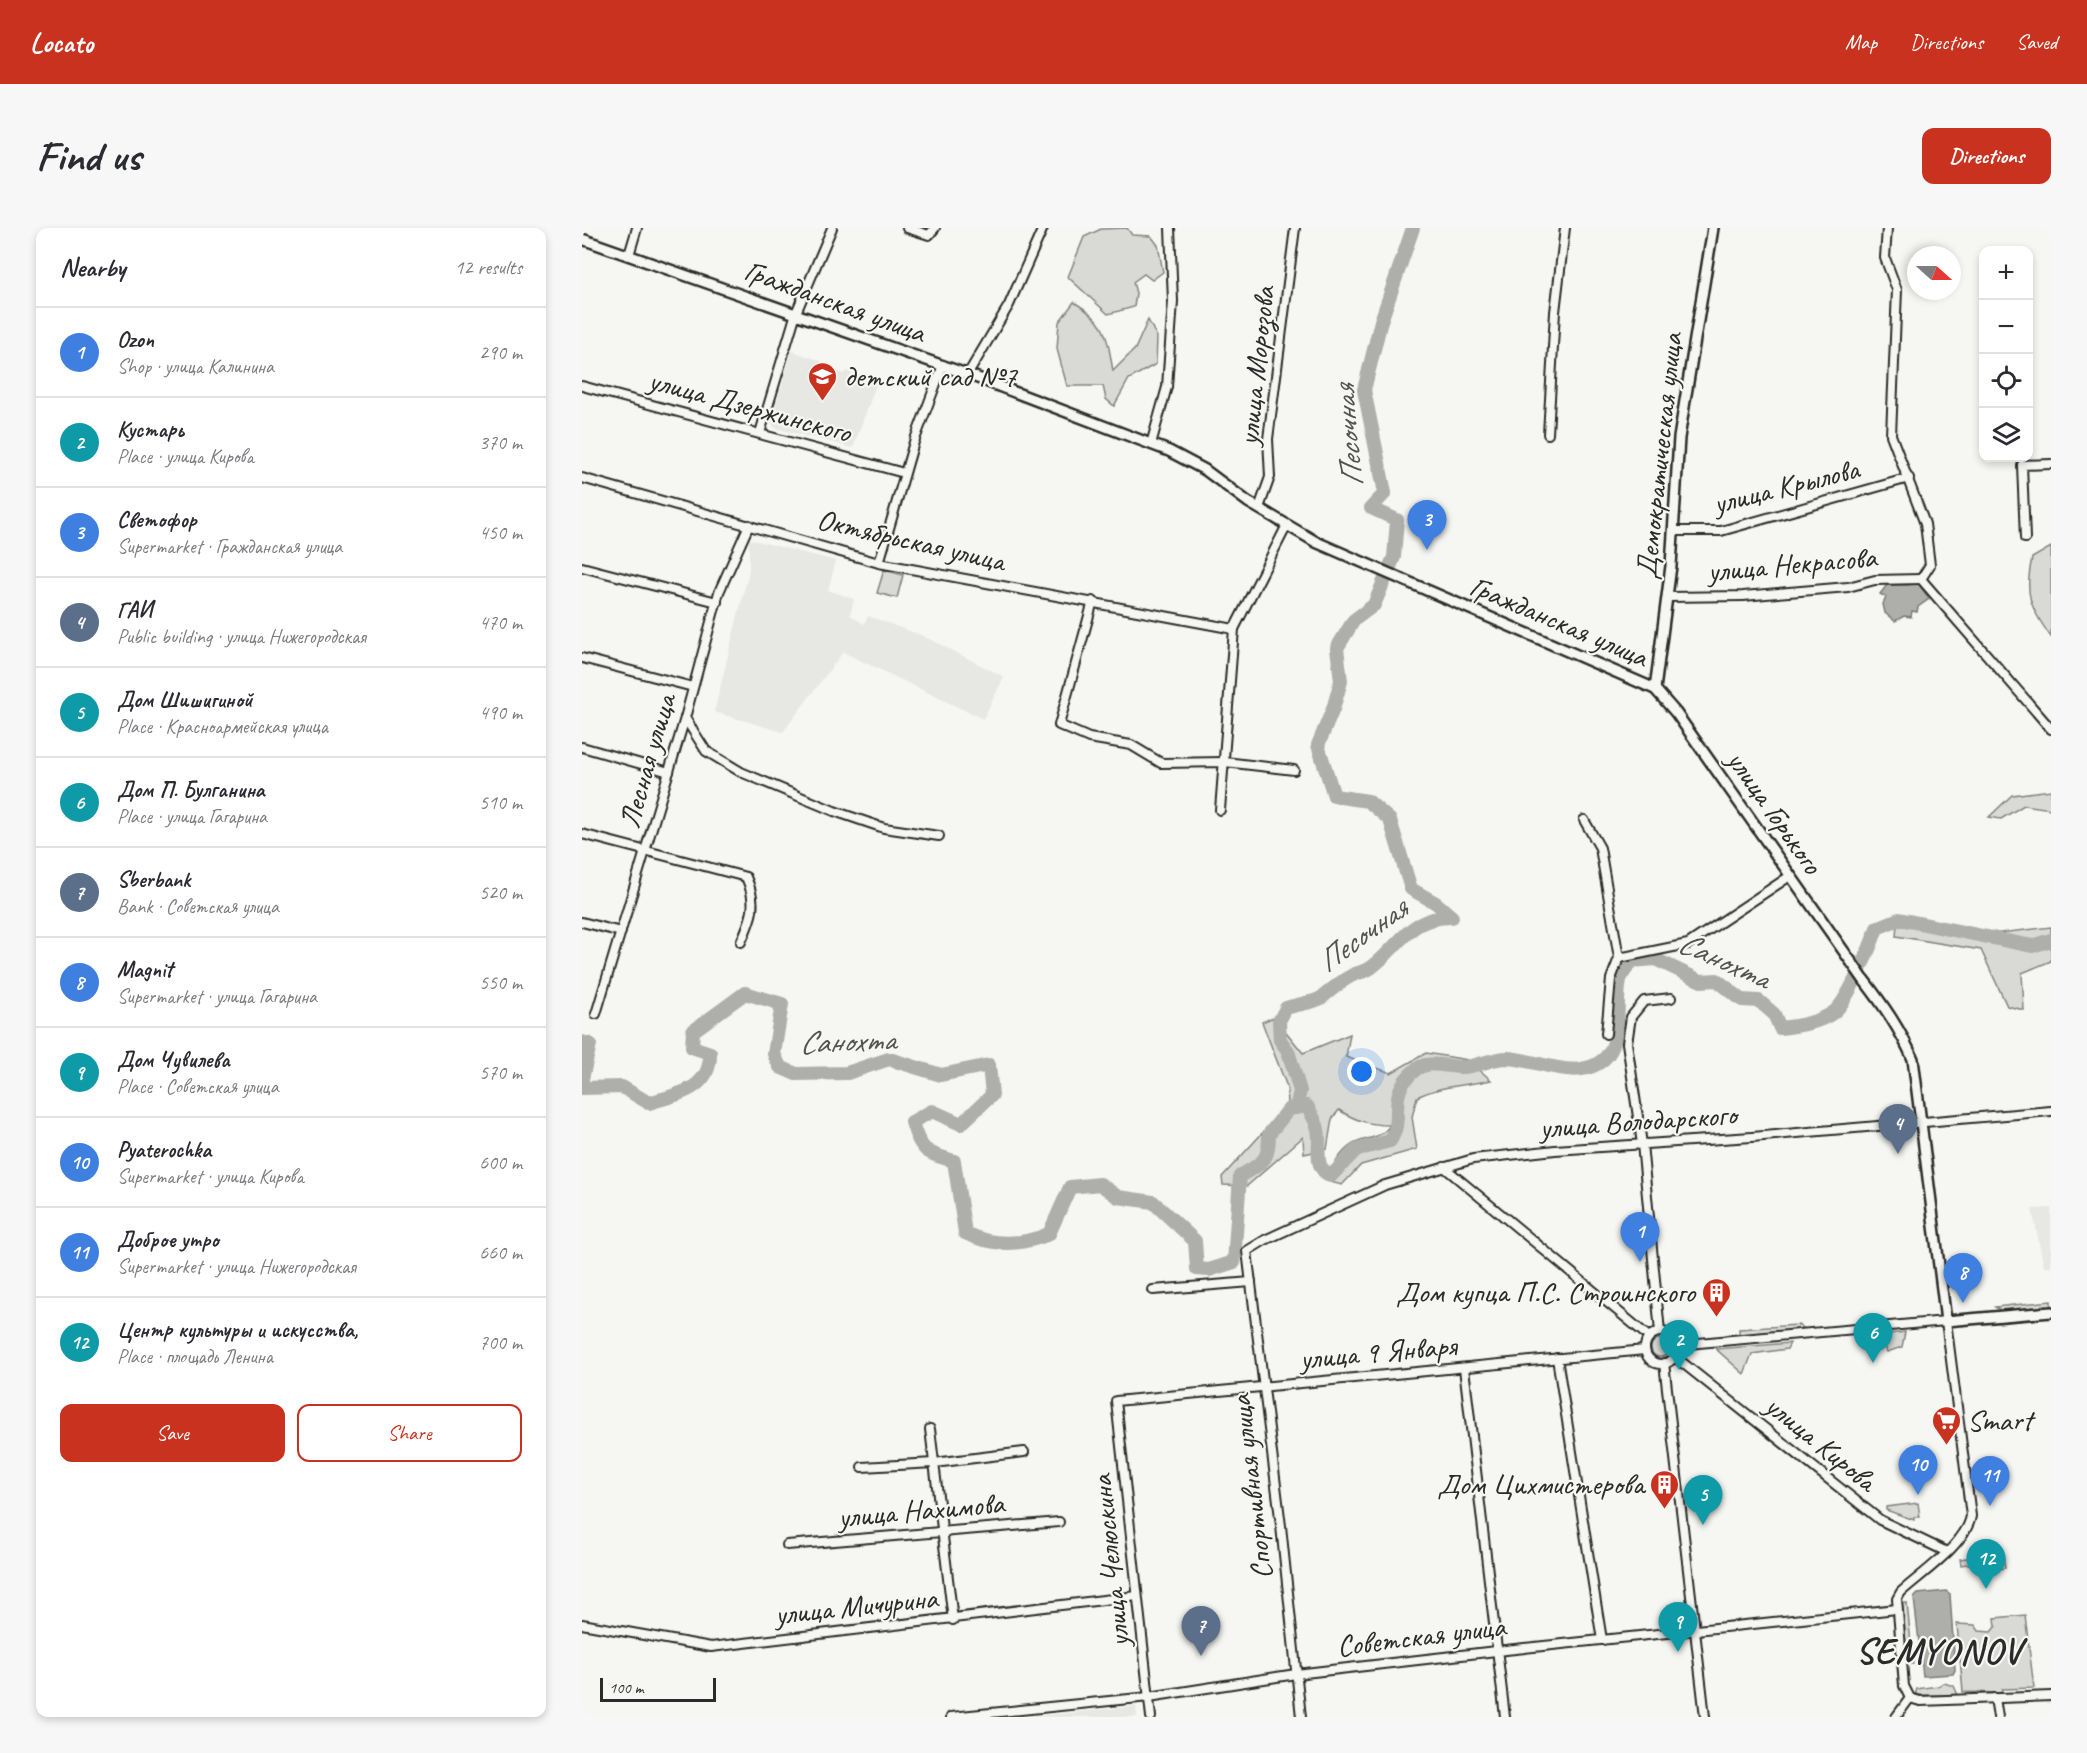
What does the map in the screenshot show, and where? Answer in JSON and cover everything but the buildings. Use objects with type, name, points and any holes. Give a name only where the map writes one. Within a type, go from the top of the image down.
[{"type":"street","points":[[629,255],[637,228]]},
{"type":"street","points":[[760,433],[796,313],[832,228]]},
{"type":"street","points":[[907,228],[929,235],[935,228]]},
{"type":"street","points":[[968,374],[1009,305],[1043,228]]},
{"type":"street","points":[[1151,444],[1167,387],[1173,301],[1170,228]]},
{"type":"street","name":"улица Морозова","points":[[1259,508],[1270,477],[1268,439],[1294,228]]},
{"type":"street","points":[[1548,434],[1555,312],[1564,228]]},
{"type":"street","name":"Демократическая улица","points":[[1655,689],[1667,597],[1679,438],[1713,228]]},
{"type":"street","points":[[1887,228],[1885,258],[1897,290],[1891,435],[1925,524],[1930,565],[1921,579],[2051,729]]},
{"type":"street","name":"Гражданская улица","points":[[582,239],[968,374],[1151,444],[1205,470],[1259,508],[1316,542],[1655,689]]},
{"type":"street","points":[[879,563],[904,473],[943,365]]},
{"type":"street","name":"улица Дзержинского","points":[[582,386],[904,473]]},
{"type":"street","points":[[2022,462],[2025,538]]},
{"type":"street","points":[[2032,462],[2051,464]]},
{"type":"street","name":"Октябрьская улица","points":[[582,478],[879,563],[1234,629]]},
{"type":"street","name":"улица Крылова","points":[[1673,531],[1721,531],[1909,478]]},
{"type":"street","name":"Лесная улица","points":[[596,1014],[685,718],[717,602],[749,525]]},
{"type":"street","points":[[1220,810],[1234,629],[1287,525]]},
{"type":"street","points":[[582,567],[717,602]]},
{"type":"street","name":"улица Некрасова","points":[[1667,597],[1743,596],[1848,587],[1875,580],[1921,579]]},
{"type":"street","points":[[1093,601],[1059,725],[1089,738],[1131,744],[1161,763],[1225,762],[1294,770]]},
{"type":"street","points":[[582,658],[693,687]]},
{"type":"street","name":"улица Горького","points":[[1655,689],[1676,713],[1864,980],[1892,1016],[1913,1059],[1919,1124],[1946,1321]]},
{"type":"street","points":[[685,718],[706,751],[741,772],[834,811],[884,828],[939,836]]},
{"type":"street","points":[[582,747],[669,772]]},
{"type":"street","points":[[1584,820],[1600,848],[1619,958],[1611,979],[1606,1034]]},
{"type":"street","points":[[582,834],[746,877],[752,890],[753,915],[741,942]]},
{"type":"street","points":[[1619,958],[1688,944],[1790,876]]},
{"type":"street","points":[[582,921],[621,933]]},
{"type":"street","points":[[1660,1332],[1642,1144],[1627,1043],[1630,1017],[1644,1001],[1671,998]]},
{"type":"street","name":"улица Володарского","points":[[1247,1251],[1265,1240],[1385,1185],[1473,1159],[1555,1149],[1919,1124],[2051,1111]]},
{"type":"street","points":[[1444,1167],[1649,1337]]},
{"type":"street","name":"Спортивная улица","points":[[1247,1251],[1300,1717]]},
{"type":"street","points":[[1153,1290],[1251,1282]]},
{"type":"street","points":[[1676,1345],[2051,1312]]},
{"type":"street","points":[[1946,1321],[1971,1516],[1964,1534],[1901,1592],[1897,1599],[1904,1686],[1910,1698],[1920,1701],[2051,1696]]},
{"type":"street","points":[[1660,1332],[1672,1337],[1676,1345],[1674,1356],[1664,1363],[1654,1362],[1645,1350],[1649,1337],[1660,1332]]},
{"type":"street","name":"улица 9 Января","points":[[1116,1401],[1645,1350]]},
{"type":"street","name":"улица Кирова","points":[[1674,1356],[1880,1520],[1949,1550]]},
{"type":"street","points":[[1557,1358],[1602,1640]]},
{"type":"street","points":[[1664,1363],[1705,1717]]},
{"type":"street","points":[[1464,1368],[1505,1717]]},
{"type":"street","name":"улица Челюскина","points":[[1116,1401],[1151,1717]]},
{"type":"street","points":[[930,1429],[953,1620]]},
{"type":"street","points":[[862,1467],[934,1463],[1024,1452]]},
{"type":"street","name":"улица Нахимова","points":[[787,1545],[1059,1522]]},
{"type":"street","name":"улица Мичурина","points":[[582,1624],[711,1647],[953,1620],[1137,1596]]},
{"type":"street","name":"Советская улица","points":[[951,1717],[1149,1696],[1296,1674],[1496,1651],[1696,1632],[1897,1609]]},
{"type":"street","points":[[1896,1717],[1910,1698]]},
{"type":"street","points":[[1995,1698],[1998,1717]]},
{"type":"shaded area","points":[[1127,228],[1132,235],[1151,236],[1158,245],[1163,272],[1152,280],[1144,274],[1133,282],[1136,293],[1134,307],[1108,314],[1068,277],[1084,237],[1101,229]]},
{"type":"shaded area","points":[[1074,302],[1093,316],[1104,331],[1113,371],[1135,349],[1148,320],[1157,337],[1156,364],[1129,379],[1114,406],[1106,399],[1103,386],[1067,386],[1057,349],[1059,322]]},
{"type":"shaded area","name":"детский сад №7","points":[[792,351],[821,361],[821,366],[844,374],[846,371],[877,382],[853,448],[775,428],[771,422]]},
{"type":"shaded area","points":[[749,539],[836,561],[828,590],[854,599],[850,615],[864,624],[868,616],[923,636],[1004,677],[983,719],[843,652],[783,732],[714,712],[749,571]]},
{"type":"shaded area","points":[[2051,547],[2051,637],[2034,609],[2029,581],[2032,558]]},
{"type":"shaded area","points":[[884,570],[903,575],[897,598],[877,593]]},
{"type":"shaded area","points":[[1917,581],[1929,599],[1918,607],[1917,612],[1912,611],[1911,617],[1904,616],[1895,621],[1885,613],[1883,604],[1886,597],[1880,594],[1887,585],[1909,585]]},
{"type":"shaded area","points":[[2051,790],[2051,809],[2024,805],[2001,819],[1989,817],[2012,795]]},
{"type":"shaded area","points":[[1898,914],[1991,934],[2051,927],[2051,961],[2022,973],[2024,1010],[2007,1006],[1981,950],[1896,936]]},
{"type":"shaded area","points":[[1274,1017],[1303,1053],[1350,1034],[1346,1057],[1391,1073],[1426,1053],[1468,1060],[1491,1080],[1444,1088],[1417,1097],[1412,1117],[1417,1149],[1361,1165],[1342,1185],[1326,1181],[1339,1157],[1350,1146],[1382,1134],[1390,1125],[1363,1122],[1339,1110],[1332,1119],[1327,1149],[1304,1154],[1303,1137],[1247,1186],[1223,1185],[1222,1177],[1288,1105],[1287,1087],[1262,1022]]},
{"type":"shaded area","points":[[2051,1208],[2051,1267],[2044,1267],[2032,1209]]},
{"type":"shaded area","points":[[2051,1301],[2051,1308],[2005,1313],[1995,1307]]},
{"type":"shaded area","points":[[1798,1325],[1807,1330],[1739,1336],[1739,1329]]},
{"type":"shaded area","points":[[1905,1332],[1902,1347],[1887,1352],[1881,1335]]},
{"type":"shaded area","points":[[1660,1339],[1666,1342],[1669,1348],[1666,1354],[1660,1357],[1654,1354],[1651,1348],[1654,1342]]},
{"type":"shaded area","points":[[1790,1343],[1787,1349],[1752,1354],[1744,1374],[1716,1349]]},
{"type":"shaded area","points":[[1918,1503],[1920,1517],[1914,1517],[1914,1520],[1886,1510],[1886,1507]]},
{"type":"shaded area","points":[[2003,1553],[2005,1568],[1990,1570],[1988,1561],[1961,1565],[1960,1559]]},
{"type":"shaded area","points":[[1946,1591],[1950,1594],[1955,1670],[1953,1674],[1923,1676],[1914,1598],[1918,1594]]},
{"type":"shaded area","points":[[1902,1603],[1907,1603],[1913,1664],[1908,1664]]},
{"type":"shaded area","points":[[2025,1615],[2034,1688],[2002,1689],[2001,1693],[1963,1692],[1957,1624],[1975,1625],[1979,1631],[1991,1632],[1996,1626],[1995,1618]]},
{"type":"shaded area","points":[[1944,1683],[1954,1686],[1958,1695],[1915,1695],[1917,1689]]},
{"type":"shaded area","points":[[1136,1706],[1137,1717],[1029,1717]]},
{"type":"waterway","name":"Песочная","points":[[1296,1108],[1300,1091],[1288,1051],[1280,1040],[1279,1021],[1286,1008],[1318,999],[1347,978],[1370,969],[1415,927],[1437,918],[1452,917],[1436,903],[1411,889],[1390,820],[1368,801],[1334,796],[1318,745],[1333,709],[1341,681],[1337,648],[1354,620],[1374,605],[1394,557],[1397,520],[1371,508],[1385,493],[1364,390],[1381,321],[1413,228]]},
{"type":"waterway","name":"Санохта","points":[[582,1088],[622,1087],[649,1103],[690,1089],[705,1075],[710,1053],[692,1047],[693,1031],[745,993],[782,1004],[774,1054],[780,1067],[796,1074],[847,1073],[889,1059],[941,1075],[989,1065],[992,1095],[961,1124],[932,1111],[912,1122],[921,1145],[937,1156],[954,1161],[965,1233],[985,1240],[1006,1243],[1038,1238],[1049,1234],[1070,1187],[1100,1184],[1118,1197],[1153,1202],[1195,1241],[1197,1269],[1209,1270],[1234,1262],[1240,1176],[1266,1156],[1269,1134],[1289,1109],[1307,1106],[1318,1129],[1319,1162],[1325,1172],[1331,1176],[1356,1150],[1390,1141],[1396,1123],[1400,1089],[1405,1080],[1419,1067],[1431,1064],[1468,1067],[1507,1058],[1557,1068],[1582,1069],[1593,1066],[1604,1059],[1614,1043],[1620,980],[1632,961],[1655,959],[1701,981],[1717,980],[1742,1000],[1759,1001],[1774,1014],[1780,1028],[1815,1021],[1834,1012],[1846,997],[1877,928],[1899,919],[2032,946],[2051,940]]},
{"type":"waterway","name":"Санохта","points":[[582,1042],[590,1044],[582,1079]]},
{"type":"place","name":"детский сад №7","points":[[823,402]]},
{"type":"place","name":"Светофор","points":[[1427,550]]},
{"type":"place","name":"ГАИ","points":[[1898,1154]]},
{"type":"place","name":"Ozon","points":[[1640,1262]]},
{"type":"place","name":"Magnit","points":[[1963,1303]]},
{"type":"place","name":"Дом купца П.С. Строинского","points":[[1716,1318]]},
{"type":"place","name":"Дом П. Булганина","points":[[1873,1363]]},
{"type":"place","name":"Кустарь","points":[[1679,1370]]},
{"type":"place","name":"Smart","points":[[1946,1446]]},
{"type":"place","name":"Pyaterochka","points":[[1918,1495]]},
{"type":"place","name":"Доброе утро","points":[[1990,1506]]},
{"type":"place","name":"Дом Цихмистерова","points":[[1665,1510]]},
{"type":"place","name":"Дом Шишигиной","points":[[1703,1525]]},
{"type":"place","name":"Центр культуры и искусства,","points":[[1986,1589]]},
{"type":"place","name":"Дом Чувилева","points":[[1678,1652]]},
{"type":"place","name":"Sberbank","points":[[1201,1656]]},
{"type":"district","name":"SEMYONOV","points":[[1939,1651]]}]
